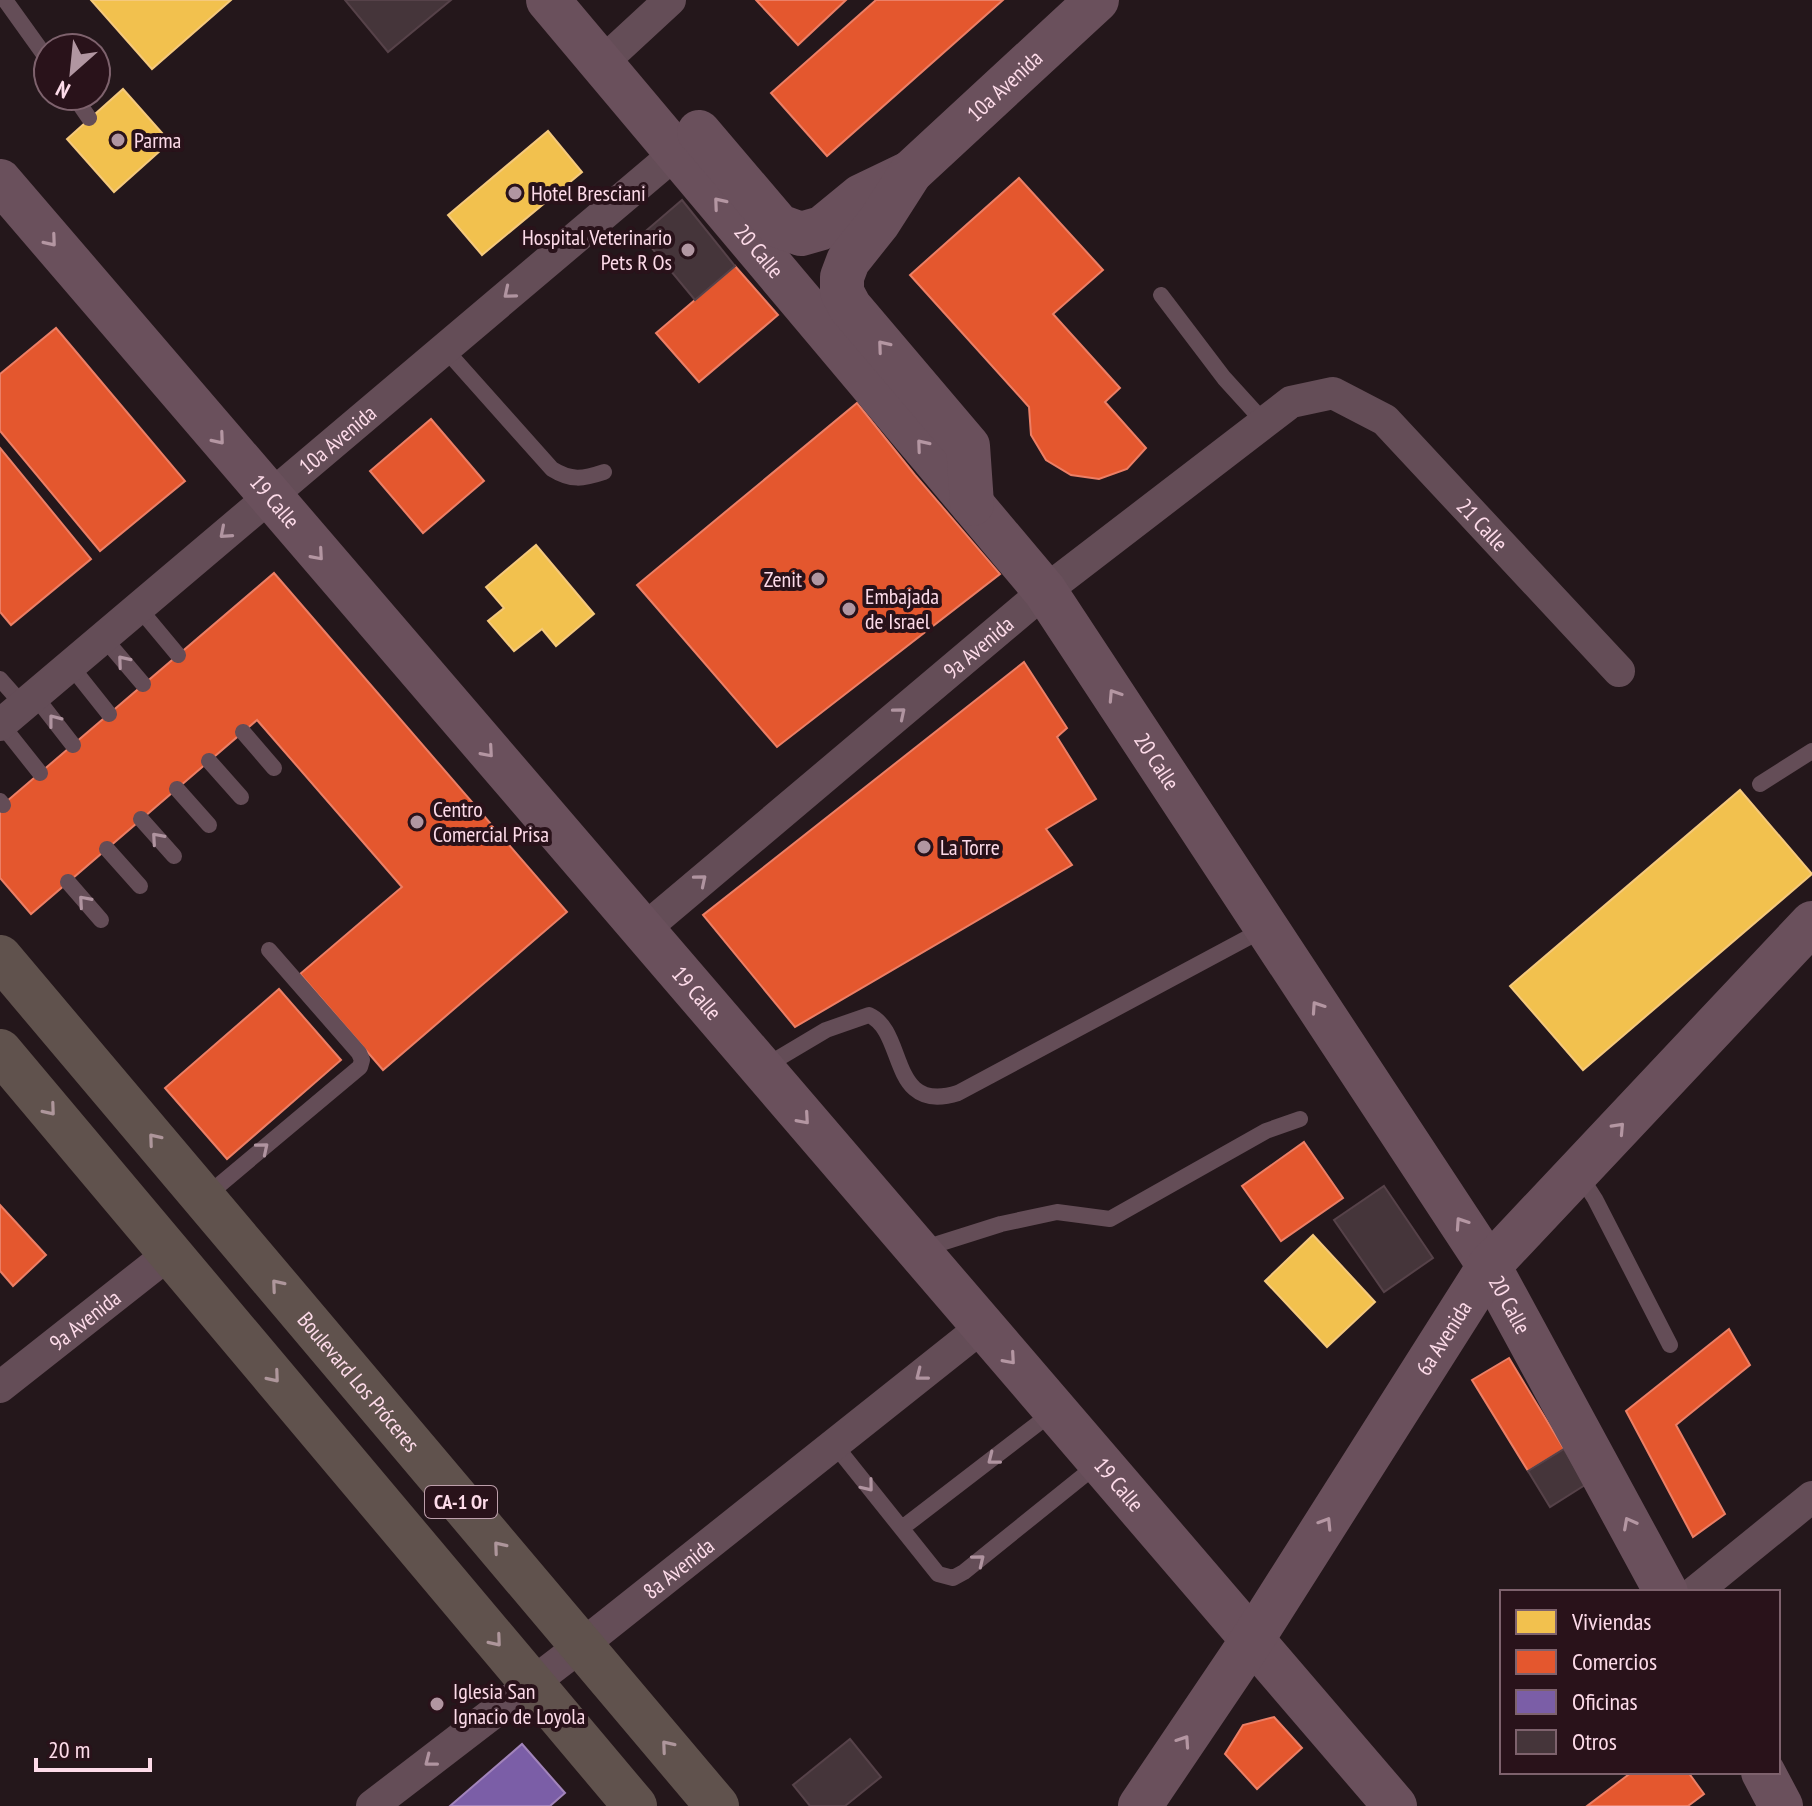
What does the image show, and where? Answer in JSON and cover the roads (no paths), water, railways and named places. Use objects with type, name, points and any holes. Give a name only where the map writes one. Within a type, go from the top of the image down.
[{"type":"highway","name":"Boulevard Los Próceres","points":[[0,957],[717,1806]]},
{"type":"highway","name":"CA-1 Or","points":[[0,1051],[532,1684],[624,1802]]},
{"type":"street","name":"20 Calle","points":[[548,0],[1045,591],[1489,1266],[1665,1590]]},
{"type":"street","points":[[599,59],[670,0]]},
{"type":"street","name":"10a Avenida","points":[[972,504],[968,446],[850,307],[842,292],[842,277],[848,261],[879,222],[911,172],[1097,0]]},
{"type":"street","name":"10a Avenida","points":[[599,59],[675,105],[779,226],[801,234],[813,233],[861,196],[911,172]]},
{"type":"street","name":"10a Avenida","points":[[15,713],[267,496],[676,153]]},
{"type":"street","name":"19 Calle","points":[[0,181],[267,496],[1395,1806]]},
{"type":"street","name":"9a Avenida","points":[[642,931],[1045,591],[1291,402],[1333,393]]},
{"type":"street","name":"21 Calle","points":[[1333,393],[1385,420],[1619,671]]},
{"type":"street","name":"6a Avenida","points":[[1140,1806],[1252,1640],[1489,1266],[1812,923]]},
{"type":"street","name":"9a Avenida","points":[[0,1387],[170,1253]]},
{"type":"street","name":"8a Avenida","points":[[372,1806],[582,1645],[982,1327]]},
{"type":"street","points":[[1697,1590],[1812,1497]]},
{"type":"street","points":[[1764,1774],[1781,1806]]},
{"type":"lane","points":[[5,0],[32,38]]},
{"type":"lane","points":[[85,112],[89,118]]},
{"type":"lane","points":[[1161,295],[1224,378],[1264,422]]},
{"type":"lane","points":[[444,348],[552,469],[565,477],[581,480],[604,472]]},
{"type":"lane","points":[[138,607],[178,655]]},
{"type":"lane","points":[[103,637],[143,684]]},
{"type":"lane","points":[[70,665],[109,714]]},
{"type":"lane","points":[[0,679],[40,773]]},
{"type":"lane","points":[[15,713],[73,745]]},
{"type":"lane","points":[[243,732],[274,768]]},
{"type":"lane","points":[[1760,784],[1812,751]]},
{"type":"lane","points":[[209,761],[241,797]]},
{"type":"lane","points":[[177,789],[209,825]]},
{"type":"lane","points":[[141,819],[174,856]]},
{"type":"lane","points":[[107,849],[140,886]]},
{"type":"lane","points":[[68,882],[101,920]]},
{"type":"lane","points":[[761,1069],[826,1030],[869,1015],[882,1027],[903,1074],[917,1091],[940,1098],[958,1093],[1266,928]]},
{"type":"lane","points":[[204,1198],[360,1067],[362,1060],[269,950]]},
{"type":"lane","points":[[916,1251],[1001,1224],[1057,1212],[1110,1219],[1266,1131],[1300,1119]]},
{"type":"lane","points":[[1578,1172],[1670,1345]]},
{"type":"lane","points":[[902,1528],[1055,1411]]},
{"type":"lane","points":[[834,1444],[938,1574],[953,1578],[1100,1463]]},
{"type":"place","name":"Parma","points":[[118,140]]},
{"type":"place","name":"Hotel Bresciani","points":[[515,193]]},
{"type":"place","name":"Hospital Veterinario Pets R Os","points":[[688,250]]},
{"type":"place","name":"Zenit","points":[[818,579]]},
{"type":"place","name":"Embajada de Israel","points":[[849,609]]},
{"type":"place","name":"Centro Comercial Prisa","points":[[417,822]]},
{"type":"place","name":"La Torre","points":[[924,847]]},
{"type":"place","name":"Iglesia San Ignacio de Loyola","points":[[437,1704]]}]
